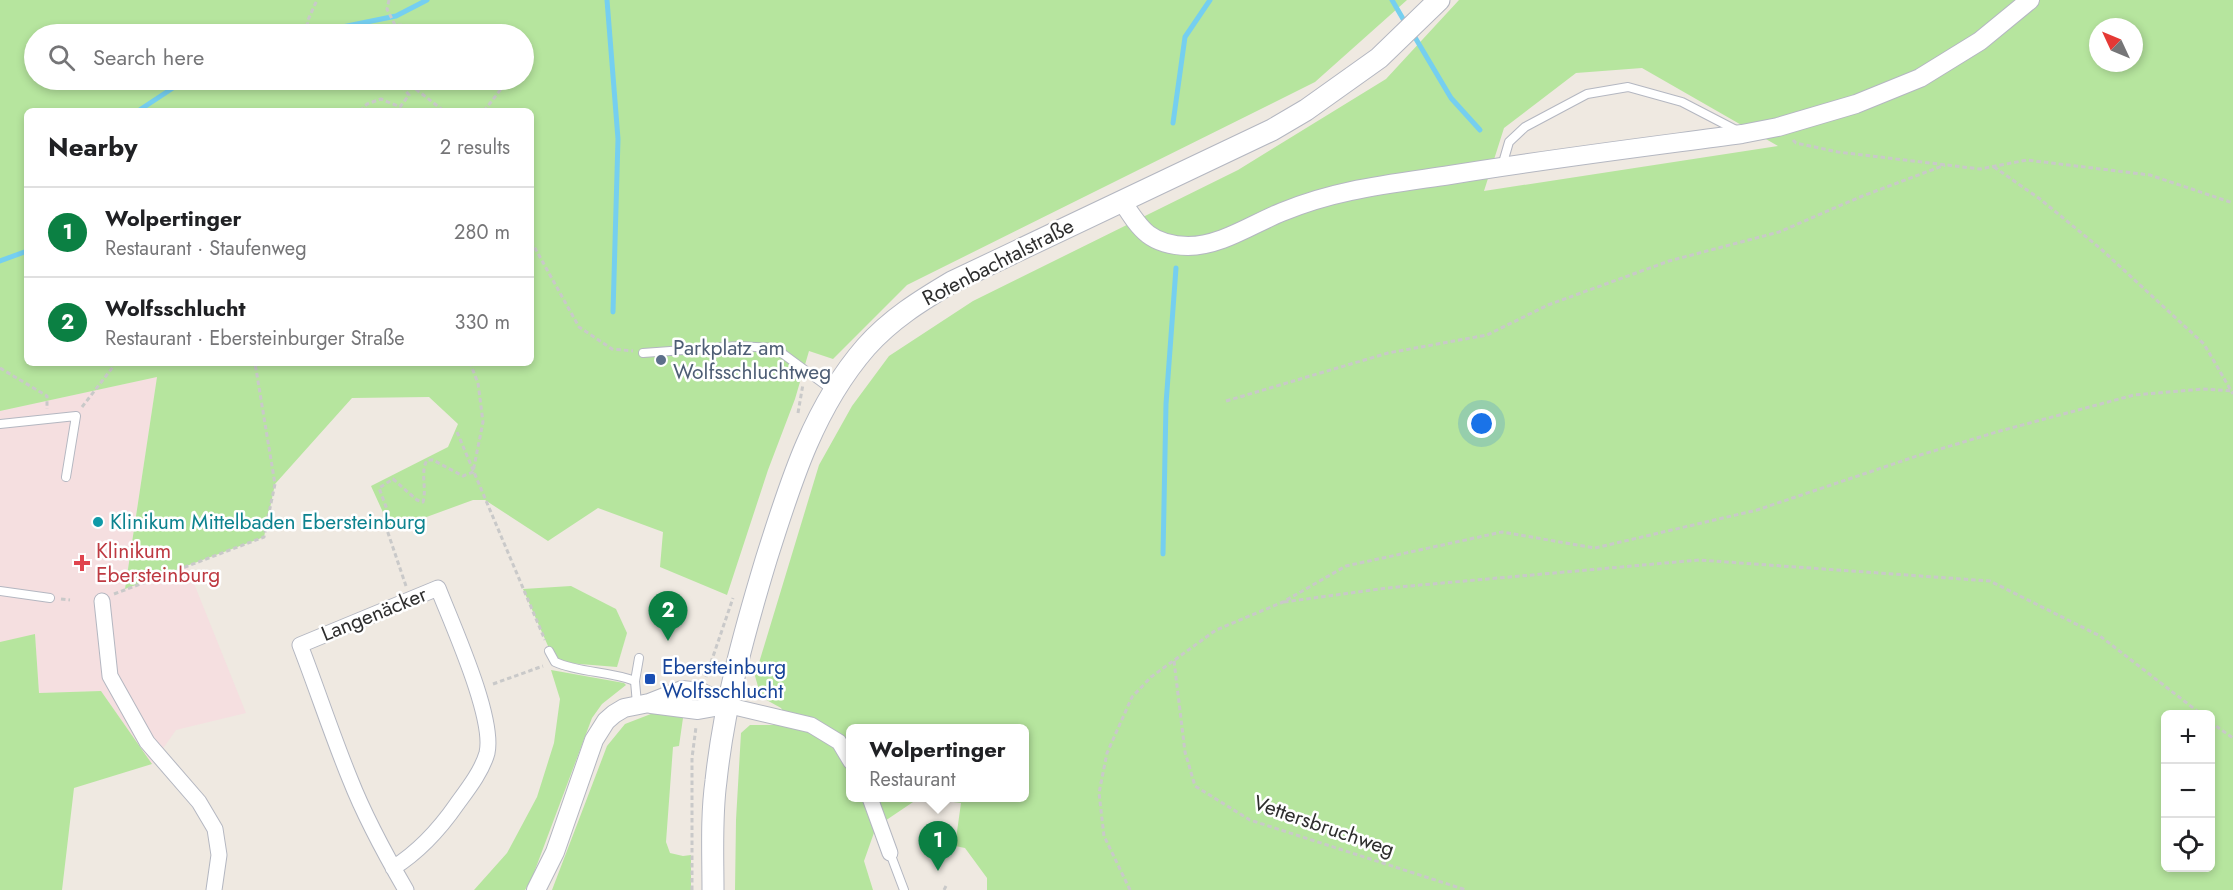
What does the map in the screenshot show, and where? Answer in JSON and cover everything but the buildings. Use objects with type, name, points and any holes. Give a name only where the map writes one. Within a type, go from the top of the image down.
[{"type":"main road","name":"Rotenbachtalstraße","points":[[713,890],[715,783],[726,705],[752,605],[789,486],[809,436],[834,391],[866,347],[909,307],[952,282],[1272,130],[1306,110],[1379,58],[1439,0]]},
{"type":"street","points":[[1122,201],[1137,226],[1153,239],[1170,245],[1192,246],[1220,240],[1316,200],[1353,191],[1778,127],[1856,104],[1920,78],[1980,41],[2030,0]]},
{"type":"street","name":"Langenäcker","points":[[393,868],[416,854],[449,815],[474,780],[487,752],[486,721],[438,588],[300,645],[350,780],[370,824],[393,868],[406,890]]},
{"type":"street","points":[[102,601],[110,676],[147,742],[200,802],[215,829],[219,855],[214,890]]},
{"type":"street","points":[[536,890],[555,852],[599,731],[614,714],[624,708],[643,704],[682,690],[701,692],[726,705],[811,725],[838,742],[846,754]]},
{"type":"street","points":[[643,704],[698,710],[726,705]]},
{"type":"street","points":[[871,802],[890,853]]},
{"type":"lane","points":[[1502,167],[1509,142],[1525,127],[1587,94],[1628,87],[1682,102],[1742,134]]},
{"type":"lane","points":[[644,353],[739,346],[776,348],[834,391]]},
{"type":"lane","points":[[0,424],[76,416],[66,477]]},
{"type":"lane","points":[[0,591],[50,598]]},
{"type":"lane","points":[[549,651],[555,662],[566,667],[620,675],[635,681]]},
{"type":"lane","points":[[639,658],[635,681],[643,704]]},
{"type":"lane","points":[[890,853],[904,890]]},
{"type":"path","points":[[308,24],[317,0]]},
{"type":"path","points":[[390,0],[387,9],[394,24]]},
{"type":"path","points":[[363,108],[381,99],[400,107],[409,95],[405,90]]},
{"type":"path","points":[[417,90],[440,108]]},
{"type":"path","points":[[486,108],[500,90]]},
{"type":"path","points":[[1778,127],[1796,143],[1838,152],[1980,169],[2027,160],[2150,176],[2233,203]]},
{"type":"path","points":[[1226,401],[1388,353],[1487,335],[1548,305],[1669,261],[1779,232],[1860,197],[1945,165]]},
{"type":"path","points":[[1994,167],[2101,249],[2204,344],[2232,392]]},
{"type":"path","points":[[534,246],[579,327],[612,349],[644,353]]},
{"type":"path","points":[[76,416],[114,366]]},
{"type":"path","points":[[102,601],[125,589],[264,537],[274,484],[255,366]]},
{"type":"path","points":[[471,366],[478,383],[483,422],[473,472]]},
{"type":"path","points":[[0,368],[47,396],[47,418]]},
{"type":"path","points":[[1130,890],[1104,836],[1099,793],[1107,753],[1132,697],[1151,677],[1216,630],[1283,602],[1346,566],[1502,532],[1595,548],[1757,510],[1917,456],[2000,431],[2134,396],[2204,390],[2232,392]]},
{"type":"path","points":[[457,432],[549,651]]},
{"type":"path","points":[[411,599],[385,524],[388,512],[379,488],[393,479],[417,500],[423,502],[426,494],[424,466],[427,460],[433,460],[463,476],[473,472]]},
{"type":"path","points":[[1283,602],[1387,588],[1699,560],[1990,581],[2100,636],[2196,710]]},
{"type":"path","name":"Vettersbruchweg","points":[[1174,661],[1185,752],[1195,786],[1250,820],[1466,890]]},
{"type":"path","points":[[477,691],[555,662]]},
{"type":"path","points":[[692,890],[690,831],[692,758],[698,710]]},
{"type":"path","points":[[2215,725],[2233,738]]},
{"type":"shaded area","points":[[157,377],[125,588],[187,566],[246,713],[176,730],[152,764],[101,691],[39,693],[35,635],[0,642],[0,411]]},
{"type":"green space","points":[[0,0],[1407,0],[1315,82],[907,285],[833,359],[809,351],[795,399],[768,470],[727,595],[660,567],[663,532],[598,508],[548,541],[485,500],[473,500],[391,530],[371,486],[448,447],[458,424],[429,397],[352,398],[275,484],[264,537],[125,589],[157,377],[0,411]]},
{"type":"green space","points":[[1459,0],[2233,0],[2233,890],[987,890],[987,878],[965,848],[955,846],[961,803],[953,802],[1029,802],[1029,724],[846,724],[846,802],[913,802],[876,827],[864,861],[873,890],[735,890],[741,733],[750,725],[792,725],[781,708],[761,697],[755,676],[819,465],[852,406],[889,356],[973,301],[1238,170],[1386,79]],"holes":[[[1642,68],[1778,146],[1484,191],[1504,128],[1576,73]]]},
{"type":"green space","points":[[571,586],[616,609],[627,633],[617,667],[555,662],[523,589]]},
{"type":"green space","points":[[35,634],[39,693],[101,691],[152,764],[74,788],[62,890],[0,890],[0,642]]},
{"type":"green space","points":[[551,670],[626,685],[602,704],[592,718],[532,878],[525,890],[474,890],[507,853],[537,797],[554,743],[560,699]]},
{"type":"green space","points":[[656,712],[675,713],[683,718],[679,746],[673,747],[666,842],[670,853],[691,855],[691,890],[552,890],[607,746],[625,724]]},
{"type":"waterway","points":[[357,24],[396,16],[427,0]]},
{"type":"waterway","points":[[607,0],[618,139],[613,312]]},
{"type":"waterway","points":[[1173,123],[1185,37],[1210,0]]},
{"type":"waterway","points":[[1392,0],[1406,24]]},
{"type":"waterway","points":[[1413,34],[1451,98],[1480,130]]},
{"type":"waterway","points":[[143,108],[170,90]]},
{"type":"waterway","points":[[0,261],[24,252]]},
{"type":"waterway","points":[[1163,554],[1166,404],[1176,268]]},
{"type":"place","name":"Parkplatz am Wolfsschluchtweg","points":[[661,360]]},
{"type":"place","name":"Klinikum Mittelbaden Ebersteinburg","points":[[98,522]]},
{"type":"place","name":"Klinikum Ebersteinburg","points":[[82,563]]},
{"type":"place","name":"Wolfsschlucht","points":[[668,641]]},
{"type":"place","name":"Ebersteinburg Wolfsschlucht","points":[[650,679]]},
{"type":"place","name":"Wolpertinger","points":[[938,871]]}]
